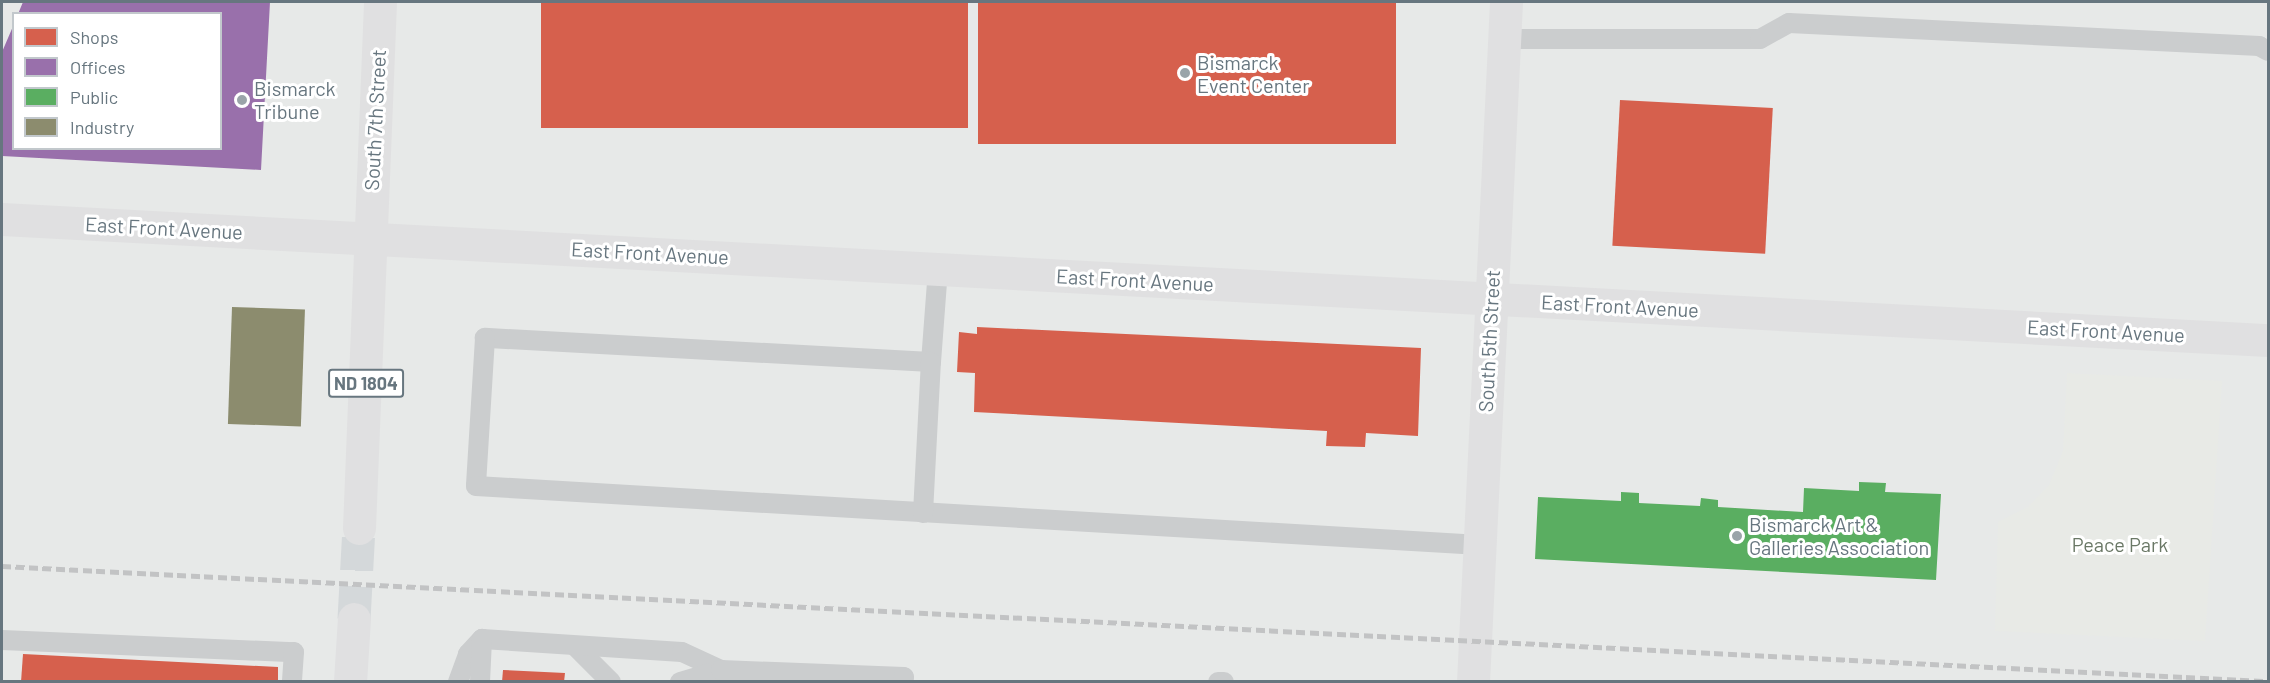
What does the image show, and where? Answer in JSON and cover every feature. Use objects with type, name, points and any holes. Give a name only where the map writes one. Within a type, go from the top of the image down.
[{"type":"street","name":"South 7th Street","points":[[371,239],[380,2]]},
{"type":"street","name":"South 5th Street","points":[[1473,681],[1506,2]]},
{"type":"street","name":"East Front Avenue","points":[[2,219],[2268,340]]},
{"type":"street","name":"ND 1804","points":[[359,528],[371,239]]},
{"type":"street","points":[[350,681],[354,619]]},
{"type":"lane","points":[[1504,39],[1760,39],[1789,23],[2259,46],[2268,51]]},
{"type":"lane","points":[[923,513],[930,362],[938,269]]},
{"type":"lane","points":[[930,362],[485,338],[476,486],[1479,545]]},
{"type":"lane","points":[[482,639],[682,652],[721,670]]},
{"type":"lane","points":[[458,681],[468,654],[482,639]]},
{"type":"lane","points":[[480,681],[482,639]]},
{"type":"lane","points":[[2,640],[294,652],[292,681]]},
{"type":"lane","points":[[575,646],[611,681]]},
{"type":"lane","points":[[680,681],[721,670],[892,676],[904,677],[903,681]]},
{"type":"lane","points":[[1218,681],[1224,681]]},
{"type":"shaded area","points":[[2,2],[2268,2],[2268,681],[2,681]]},
{"type":"green space","name":"Peace Park","points":[[2067,373],[2222,381],[2205,641],[1995,631],[1998,522],[2028,507],[2049,485],[2063,451]]},
{"type":"building: Shops","points":[[541,2],[968,2],[968,128],[541,128]]},
{"type":"building: Shops","name":"Bismarck Event Center","points":[[978,2],[1396,2],[1396,144],[978,144]]},
{"type":"building: Shops","points":[[1620,100],[1773,108],[1765,254],[1612,246]]},
{"type":"building: Shops","points":[[977,327],[1421,348],[1418,436],[1366,433],[1365,447],[1326,446],[1327,431],[974,412],[975,373],[957,372],[959,332],[977,334]]},
{"type":"building: Shops","points":[[23,654],[278,667],[278,682],[21,682]]},
{"type":"building: Shops","points":[[503,670],[565,673],[564,682],[502,682]]},
{"type":"building: Offices","name":"Bismarck Tribune","points":[[23,2],[270,2],[261,170],[2,156],[2,52],[12,29],[12,150],[222,150],[222,12],[19,12]]},
{"type":"building: Public","name":"Bismarck Art & Galleries Association","points":[[1859,482],[1886,483],[1885,492],[1941,494],[1936,580],[1535,559],[1538,497],[1621,501],[1621,492],[1639,493],[1639,503],[1700,506],[1701,498],[1718,500],[1718,507],[1803,512],[1804,488],[1859,491]]},
{"type":"building: Industry","points":[[232,307],[305,310],[301,426],[228,424]]},
{"type":"tunnel","points":[[354,619],[359,528]]},
{"type":"railway","points":[[2,566],[2268,681]]},
{"type":"place","name":"Bismarck Event Center","points":[[1185,73]]},
{"type":"place","name":"Bismarck Tribune","points":[[242,100]]},
{"type":"place","name":"Bismarck Art & Galleries Association","points":[[1737,536]]}]
